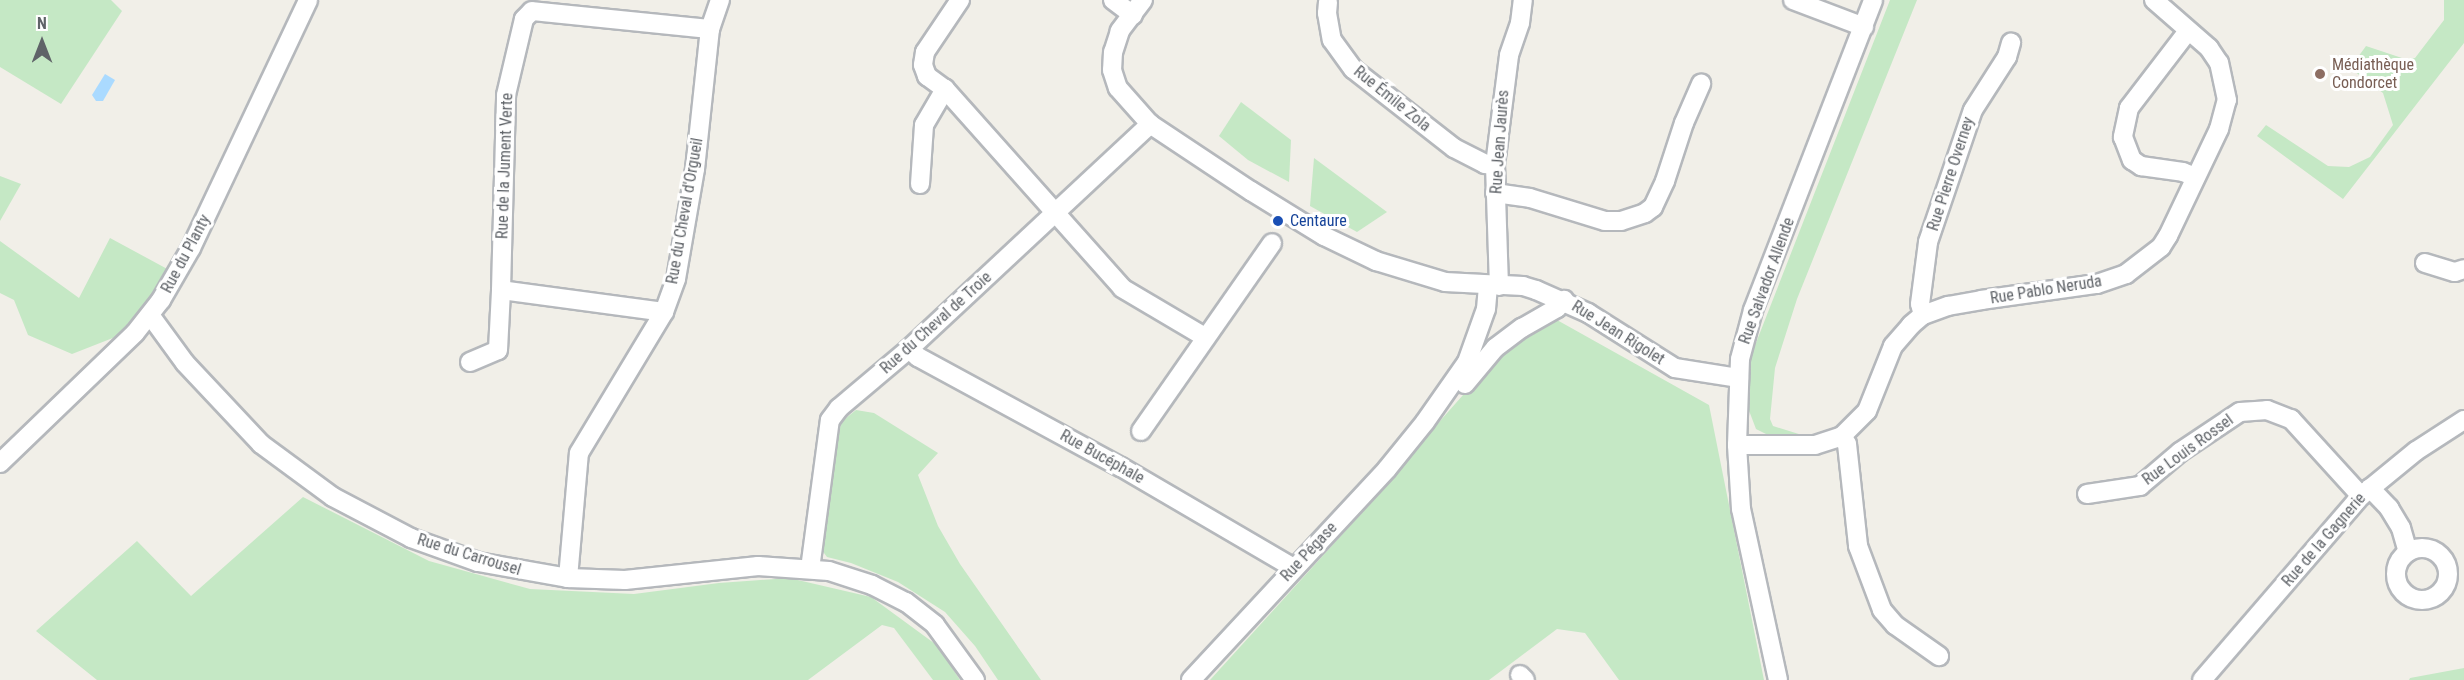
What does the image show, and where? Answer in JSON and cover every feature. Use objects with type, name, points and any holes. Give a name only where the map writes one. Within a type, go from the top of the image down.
[{"type":"street","name":"Rue du Planty","points":[[0,463],[135,333],[150,315],[191,249],[308,0]]},
{"type":"street","name":"Rue du Cheval d'Orgueil","points":[[568,578],[579,453],[664,312],[676,279],[695,169],[710,29],[720,0]]},
{"type":"street","points":[[960,0],[930,44],[923,65],[927,76],[945,89],[1122,288],[1205,336]]},
{"type":"street","points":[[1113,0],[1138,7]]},
{"type":"street","name":"Rue Jean Jaurès","points":[[1493,286],[1495,165],[1509,55],[1520,23],[1524,0]]},
{"type":"street","points":[[1793,0],[1864,27]]},
{"type":"street","name":"Rue Salvador Allende","points":[[1778,680],[1741,509],[1737,444],[1740,359],[1753,310],[1874,0]]},
{"type":"street","name":"Rue Pablo Neruda","points":[[1737,444],[1815,446],[1842,436],[1867,411],[1893,346],[1911,324],[1923,315],[1948,306],[1981,300],[2097,285],[2126,274],[2143,263],[2168,237],[2223,119],[2226,92],[2219,63],[2209,48],[2154,0]]},
{"type":"street","name":"Rue Émile Zola","points":[[1328,2],[1327,13],[1332,40],[1353,69],[1454,148],[1485,164],[1495,165]]},
{"type":"street","name":"Rue Jean Rigolet","points":[[1138,7],[1120,31],[1113,52],[1112,70],[1118,88],[1150,124],[1251,191],[1346,247],[1376,261],[1445,282],[1523,286],[1564,300],[1675,368],[1739,378]]},
{"type":"street","name":"Rue de la Jument Verte","points":[[471,362],[498,350],[506,95],[524,19],[532,11],[541,10],[710,29]]},
{"type":"street","points":[[2188,31],[2129,108],[2122,137],[2132,160],[2141,166],[2183,172],[2195,177]]},
{"type":"street","name":"Rue Pierre Overney","points":[[1923,315],[1920,304],[1928,242],[1972,110],[2007,57],[2011,43]]},
{"type":"street","points":[[1495,193],[1530,198],[1605,221],[1621,221],[1645,213],[1653,207],[1665,181],[1684,123],[1701,84]]},
{"type":"street","points":[[920,184],[924,125],[945,89]]},
{"type":"street","name":"Rue du Cheval de Troie","points":[[810,569],[830,420],[839,408],[909,350],[1150,124]]},
{"type":"street","points":[[1142,431],[1205,336],[1272,243]]},
{"type":"street","points":[[2425,263],[2455,273],[2464,269]]},
{"type":"street","name":"Rue Pégase","points":[[1191,680],[1387,469],[1425,422],[1467,362],[1493,286]]},
{"type":"street","points":[[501,290],[664,312]]},
{"type":"street","name":"Rue Pégase","points":[[1425,422],[1447,407],[1495,348],[1522,328],[1557,308],[1564,300]]},
{"type":"street","name":"Rue du Carrousel","points":[[150,315],[185,363],[243,427],[287,464],[333,497],[382,525],[450,553],[500,567],[568,578],[625,580],[758,566],[810,569],[849,576],[891,592],[934,625],[975,680]]},
{"type":"street","name":"Rue Bucéphale","points":[[909,350],[1121,467],[1294,568]]},
{"type":"street","name":"Rue Louis Rossel","points":[[2087,494],[2140,486],[2180,452],[2240,412],[2267,410],[2291,419],[2366,492],[2389,508],[2401,528],[2408,552]]},
{"type":"street","name":"Rue de la Gagnerie","points":[[2202,680],[2366,492],[2434,438],[2464,420]]},
{"type":"street","points":[[1842,436],[1847,444],[1858,546],[1882,610],[1895,625],[1938,656]]},
{"type":"green space","points":[[0,0],[111,0],[122,11],[61,104],[0,67]]},
{"type":"green space","points":[[1890,0],[1917,0],[1797,299],[1775,368],[1770,419],[1773,426],[1802,435],[1766,434],[1756,429],[1748,408],[1747,378],[1752,353]]},
{"type":"green space","points":[[2444,0],[2464,0],[2464,43],[2343,199],[2257,136],[2266,125],[2328,166],[2349,167],[2370,157],[2393,125],[2383,93],[2350,68],[2366,46],[2405,59],[2415,58],[2444,20]]},
{"type":"green space","points":[[1241,102],[1291,140],[1289,182],[1248,160],[1219,136]]},
{"type":"green space","points":[[1314,158],[1387,212],[1357,232],[1310,206]]},
{"type":"green space","points":[[0,176],[21,184],[0,221]]},
{"type":"green space","points":[[110,238],[171,271],[123,334],[72,354],[28,335],[14,300],[0,293],[0,241],[79,298]]},
{"type":"green space","points":[[1557,320],[1709,405],[1764,680],[1619,680],[1585,633],[1557,629],[1489,680],[1210,680],[1387,485],[1502,351]]},
{"type":"green space","points":[[856,410],[874,413],[938,453],[918,475],[938,526],[960,564],[1041,680],[998,680],[975,646],[945,612],[898,582],[851,563],[827,557],[821,549],[841,422]]},
{"type":"green space","points":[[303,497],[429,561],[530,589],[634,594],[719,583],[789,578],[871,597],[938,646],[960,680],[933,680],[894,628],[882,625],[808,680],[97,680],[36,631],[137,541],[191,596]]},
{"type":"green space","points":[[2464,668],[2464,680],[2409,680],[2410,678]]},
{"type":"water","points":[[105,74],[115,80],[103,101],[96,101],[92,95]]},
{"type":"place","name":"Médiathèque Condorcet","points":[[2320,74]]},
{"type":"place","name":"Centaure","points":[[1278,221]]}]
